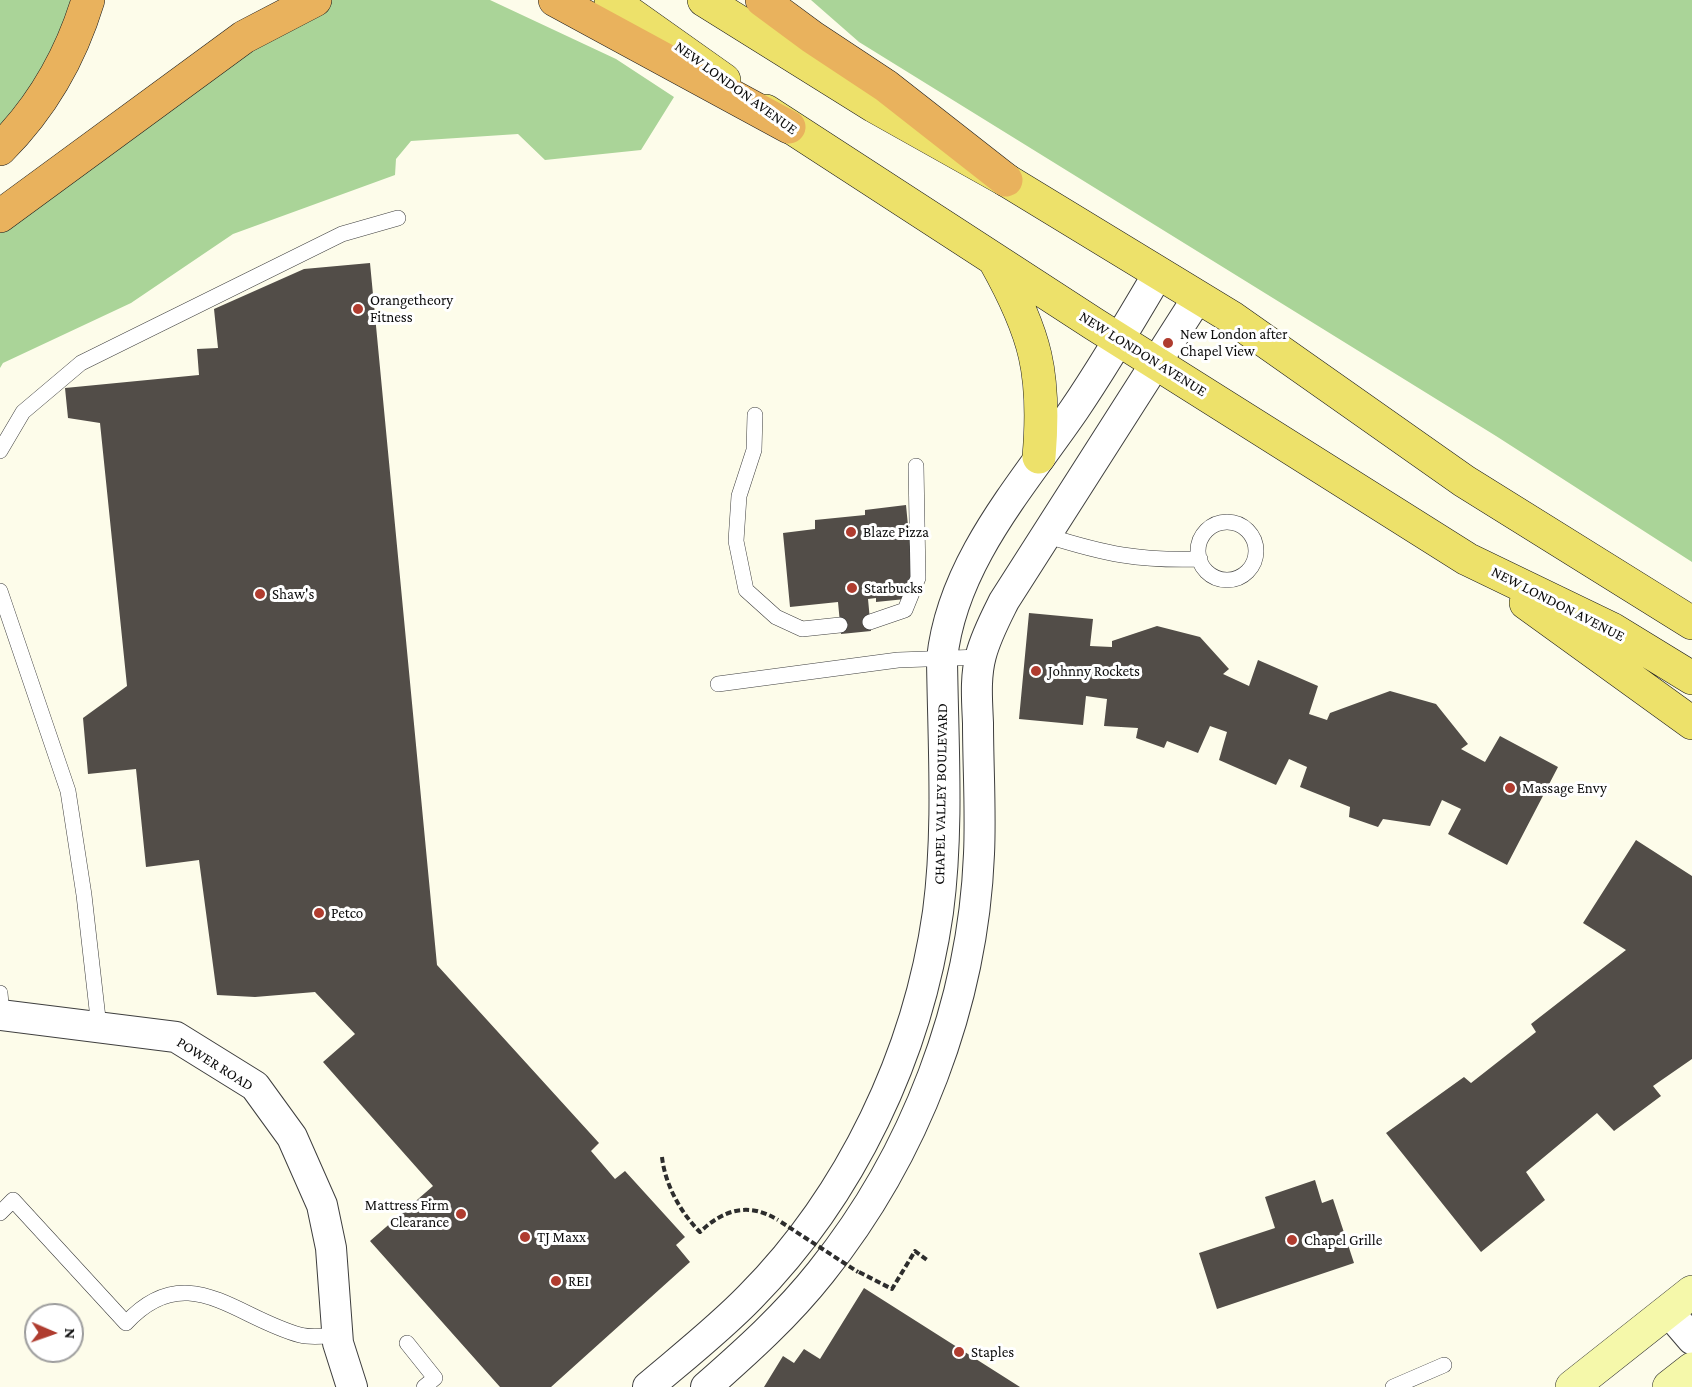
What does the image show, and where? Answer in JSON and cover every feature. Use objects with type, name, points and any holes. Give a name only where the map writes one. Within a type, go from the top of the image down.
[{"type":"highway","points":[[0,149],[20,130],[44,95],[67,55],[88,0]]},
{"type":"highway","points":[[0,216],[244,37],[315,0]]},
{"type":"highway","points":[[555,0],[789,128]]},
{"type":"highway","points":[[762,0],[886,86],[1006,180]]},
{"type":"main road","name":"NEW LONDON AVENUE","points":[[611,0],[652,27],[789,128],[1467,559],[1612,629],[1692,678]]},
{"type":"main road","points":[[704,0],[874,106],[1006,180],[1198,297],[1464,481],[1692,622]]},
{"type":"main road","points":[[994,260],[1014,295],[1037,354],[1042,395],[1039,457]]},
{"type":"main road","points":[[1467,559],[1602,661],[1692,723]]},
{"type":"street","name":"CHAPEL VALLEY BOULEVARD","points":[[648,1387],[746,1302],[799,1241],[861,1143],[901,1060],[928,971],[938,911],[943,849],[942,658],[948,621],[967,572],[1039,457],[1074,410],[1158,274]]},
{"type":"street","points":[[706,1387],[754,1346],[822,1271],[864,1211],[894,1160],[928,1087],[963,978],[978,883],[977,696],[981,657],[986,638],[1005,601],[1198,297]]},
{"type":"street","name":"POWER ROAD","points":[[1,1007],[99,1027],[176,1037],[255,1086],[292,1137],[322,1205],[332,1248],[337,1335],[352,1387]]},
{"type":"street","points":[[1572,1387],[1680,1302],[1692,1339]]},
{"type":"street","points":[[1669,1387],[1692,1369]]},
{"type":"lane","points":[[0,451],[23,412],[81,363],[342,234],[398,218]]},
{"type":"lane","points":[[755,415],[754,450],[739,496],[736,541],[746,590],[776,617],[802,629],[840,625]]},
{"type":"lane","points":[[870,622],[905,610],[918,578],[916,466]]},
{"type":"lane","points":[[1048,536],[1107,554],[1158,561],[1200,559]]},
{"type":"lane","points":[[0,591],[68,791],[84,894],[99,1027]]},
{"type":"lane","points":[[718,684],[898,660],[981,657]]},
{"type":"lane","points":[[0,1212],[13,1200],[126,1323],[146,1304],[160,1297],[192,1293],[223,1300],[299,1335],[337,1335]]},
{"type":"lane","points":[[407,1343],[434,1384]]},
{"type":"lane","points":[[1393,1387],[1444,1365]]},
{"type":"path","points":[[662,1156],[664,1176],[690,1222],[700,1232],[715,1218],[735,1209],[753,1209],[781,1222],[858,1272],[892,1289],[915,1251],[927,1260]]},
{"type":"green space","points":[[0,0],[81,0],[0,144]]},
{"type":"green space","points":[[321,0],[490,0],[616,59],[674,97],[641,150],[545,160],[518,134],[411,141],[396,159],[395,175],[233,234],[131,303],[3,363],[0,368],[0,209]]},
{"type":"green space","points":[[811,0],[1692,0],[1692,562],[1496,436],[859,42]]},
{"type":"building","points":[[370,263],[437,965],[599,1143],[591,1151],[615,1179],[625,1171],[685,1237],[676,1245],[690,1262],[551,1387],[500,1387],[370,1241],[433,1186],[323,1062],[355,1034],[315,992],[255,997],[217,995],[199,860],[146,867],[136,769],[88,774],[83,718],[127,686],[100,423],[68,418],[65,388],[199,375],[197,349],[218,348],[214,309],[304,269]]},
{"type":"building","points":[[906,505],[915,598],[876,602],[876,598],[868,599],[871,631],[841,634],[838,602],[790,607],[783,533],[815,529],[815,520],[865,515],[865,510]]},
{"type":"building","points":[[1029,613],[1093,619],[1090,646],[1112,647],[1112,641],[1157,626],[1200,637],[1229,669],[1223,674],[1249,686],[1258,660],[1318,686],[1309,714],[1327,720],[1330,713],[1390,691],[1436,704],[1468,744],[1461,749],[1485,762],[1500,736],[1558,767],[1507,865],[1448,834],[1461,809],[1442,800],[1430,826],[1383,819],[1378,827],[1349,817],[1350,807],[1300,787],[1307,767],[1289,759],[1276,785],[1219,760],[1227,732],[1210,726],[1198,753],[1167,741],[1164,748],[1136,738],[1138,728],[1104,726],[1107,699],[1086,696],[1083,725],[1019,719]]},
{"type":"building","points":[[1636,840],[1692,876],[1692,1059],[1653,1086],[1661,1096],[1614,1131],[1597,1113],[1526,1172],[1545,1200],[1481,1252],[1386,1133],[1464,1077],[1471,1083],[1536,1032],[1531,1024],[1626,950],[1583,923]]},
{"type":"building","name":"Chapel Grille","points":[[1315,1180],[1322,1203],[1333,1199],[1354,1263],[1217,1309],[1199,1253],[1275,1228],[1265,1197]]},
{"type":"building","points":[[864,1288],[1020,1387],[764,1387],[783,1356],[794,1363],[804,1349],[820,1359]]},
{"type":"place","name":"Orangetheory Fitness","points":[[358,309]]},
{"type":"place","name":"New London after Chapel View","points":[[1168,343]]},
{"type":"place","name":"Blaze Pizza","points":[[851,532]]},
{"type":"place","name":"Starbucks","points":[[852,588]]},
{"type":"place","name":"Shaw's","points":[[260,594]]},
{"type":"place","name":"Johnny Rockets","points":[[1036,671]]},
{"type":"place","name":"Massage Envy","points":[[1510,788]]},
{"type":"place","name":"Petco","points":[[319,913]]},
{"type":"place","name":"Mattress Firm Clearance","points":[[461,1214]]},
{"type":"place","name":"TJ Maxx","points":[[525,1237]]},
{"type":"place","name":"Chapel Grille","points":[[1292,1240]]},
{"type":"place","name":"REI","points":[[556,1281]]},
{"type":"place","name":"Staples","points":[[959,1352]]}]
